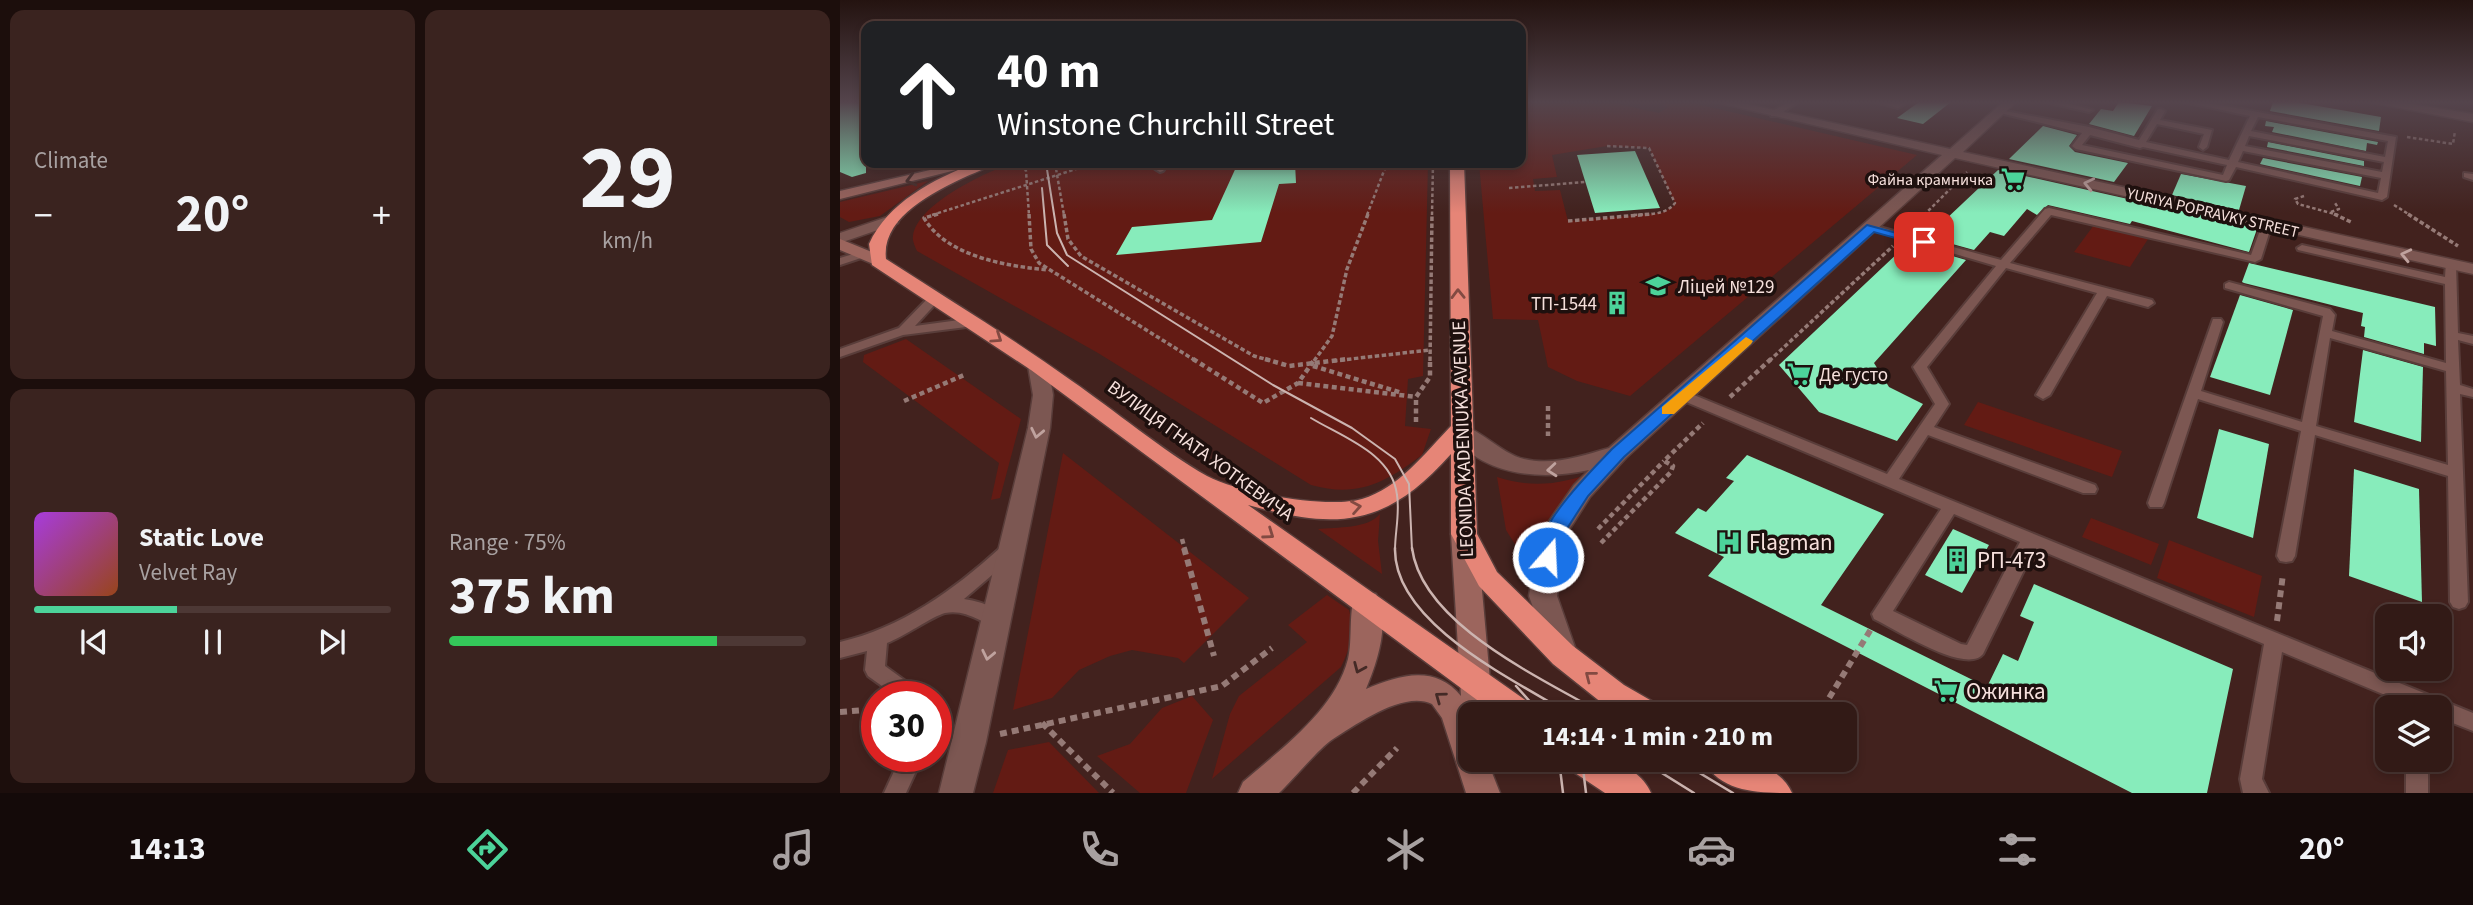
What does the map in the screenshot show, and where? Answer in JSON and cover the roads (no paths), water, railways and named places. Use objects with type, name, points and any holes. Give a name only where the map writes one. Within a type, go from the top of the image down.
[{"type":"highway","points":[[870,257],[893,220],[937,184],[974,168]]},
{"type":"highway","name":"LEONIDA KADENIUKA AVENUE","points":[[1457,168],[1464,534]]},
{"type":"highway","name":"ВУЛИЦЯ ГНАТА ХОТКЕВИЧА","points":[[870,257],[1038,366],[1505,702]]},
{"type":"highway","points":[[1194,480],[1273,504],[1314,511],[1362,506],[1388,497],[1420,473],[1460,430]]},
{"type":"highway","points":[[1464,534],[1488,579],[1563,655],[1626,702]]},
{"type":"highway","points":[[1602,772],[1634,793]]},
{"type":"highway","points":[[1740,772],[1775,793]]},
{"type":"street","name":"YURIYA POPRAVKY STREET","points":[[1885,139],[2473,269]]},
{"type":"street","points":[[1563,655],[1543,596],[1551,537],[1582,491],[1618,453],[1969,139]]},
{"type":"street","points":[[840,195],[956,168]]},
{"type":"street","points":[[840,237],[893,220]]},
{"type":"street","name":"ВУЛИЦЯ ГНАТА ХОТКЕВИЧА","points":[[840,244],[870,257]]},
{"type":"street","points":[[956,793],[970,742],[1010,550],[1039,428],[1043,395],[1038,366]]},
{"type":"street","points":[[1460,430],[1482,451],[1517,467],[1542,471],[1572,468],[1618,453]]},
{"type":"street","name":"LEONIDA KADENIUKA AVENUE","points":[[1464,534],[1477,702]]},
{"type":"street","points":[[1323,731],[1349,692],[1366,653],[1370,630],[1366,602]]},
{"type":"street","points":[[1255,793],[1323,731],[1394,690],[1415,685],[1435,692],[1453,708],[1458,722]]},
{"type":"street","points":[[1476,772],[1484,793]]},
{"type":"street","points":[[1483,772],[1484,793]]},
{"type":"lane","points":[[2082,139],[2076,146],[2224,178],[2227,178],[2244,139]]},
{"type":"lane","points":[[2120,139],[2232,166],[2382,197],[2393,139]]},
{"type":"lane","points":[[2140,145],[2144,139]]},
{"type":"lane","points":[[2203,147],[2206,139]]},
{"type":"lane","points":[[2274,139],[2389,160]]},
{"type":"lane","points":[[2240,148],[2386,177]]},
{"type":"lane","points":[[1890,481],[1942,404],[1920,367],[2049,211],[2255,259],[2267,224]]},
{"type":"lane","points":[[1872,228],[2148,303]]},
{"type":"lane","points":[[2302,248],[2451,282]]},
{"type":"lane","points":[[840,262],[870,257]]},
{"type":"lane","points":[[2450,264],[2459,602]]},
{"type":"lane","points":[[2229,286],[2329,315],[2286,556]]},
{"type":"lane","points":[[2043,395],[2104,291]]},
{"type":"lane","points":[[901,331],[935,298]]},
{"type":"lane","points":[[840,354],[901,331],[974,322]]},
{"type":"lane","points":[[2156,503],[2217,322]]},
{"type":"lane","points":[[2325,333],[2454,369]]},
{"type":"lane","points":[[2452,335],[2473,340]]},
{"type":"lane","points":[[2454,388],[2473,393]]},
{"type":"lane","points":[[2193,393],[2455,473]]},
{"type":"lane","points":[[1684,396],[2402,695]]},
{"type":"lane","points":[[1925,429],[2089,489]]},
{"type":"lane","points":[[1950,507],[1881,614],[1959,652],[1972,653],[2029,540]]},
{"type":"lane","points":[[840,650],[878,638],[941,606],[978,581],[1010,550]]},
{"type":"lane","points":[[941,606],[965,604],[982,609],[995,620]]},
{"type":"lane","points":[[878,638],[875,670],[890,681]]},
{"type":"lane","points":[[2258,793],[2251,786],[2250,779],[2274,641]]},
{"type":"lane","points":[[2452,715],[2473,722]]},
{"type":"lane","points":[[895,793],[905,772]]},
{"type":"lane","points":[[2417,772],[2417,793]]},
{"type":"tram line","points":[[1047,168],[1057,233],[1067,255],[1273,385],[1352,428],[1395,459],[1409,484],[1412,550]]},
{"type":"tram line","points":[[1042,188],[1047,245],[1068,266]]},
{"type":"tram line","points":[[1311,418],[1364,448],[1386,468],[1393,480],[1398,502],[1395,549]]},
{"type":"tram line","points":[[1412,548],[1421,576],[1437,601],[1461,625],[1518,666],[1582,702]]},
{"type":"tram line","points":[[1395,549],[1400,575],[1414,601],[1435,625],[1489,666],[1550,702]]},
{"type":"tram line","points":[[1516,686],[1530,702]]},
{"type":"tram line","points":[[1560,772],[1563,793]]},
{"type":"tram line","points":[[1583,772],[1586,793]]},
{"type":"tram line","points":[[1660,772],[1694,793]]},
{"type":"tram line","points":[[1698,772],[1733,793]]},
{"type":"place","name":"Файна крамничка","points":[[2013,179]]},
{"type":"place","name":"Ліцей №129","points":[[1658,286]]},
{"type":"place","name":"ТП-1544","points":[[1617,303]]},
{"type":"place","name":"Де густо","points":[[1799,374]]},
{"type":"place","name":"Flagman","points":[[1729,542]]},
{"type":"place","name":"РП-473","points":[[1957,560]]},
{"type":"place","name":"Ожинка","points":[[1946,691]]}]
